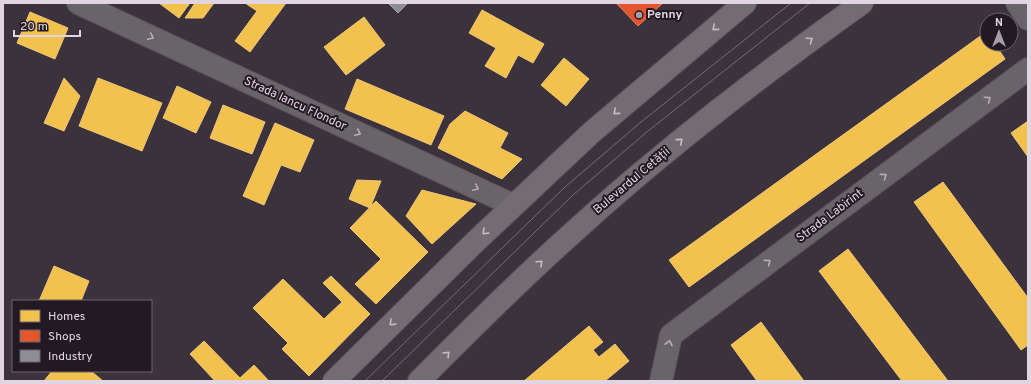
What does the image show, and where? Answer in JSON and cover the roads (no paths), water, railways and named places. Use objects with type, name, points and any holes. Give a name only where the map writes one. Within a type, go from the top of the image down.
[{"type":"main road","points":[[334,381],[513,205],[592,132],[745,3]]},
{"type":"main road","name":"Bulevardul Cetății","points":[[419,381],[578,227],[637,176],[700,123],[779,62],[862,3]]},
{"type":"street","name":"Strada Iancu Flondor","points":[[78,3],[513,205]]},
{"type":"street","points":[[1017,3],[1028,19]]},
{"type":"street","name":"Strada Labirint","points":[[661,381],[671,335],[1028,69]]},
{"type":"tram line","points":[[365,381],[565,187],[641,122],[791,3]]},
{"type":"tram line","points":[[382,381],[573,195],[648,131],[810,3]]},
{"type":"place","name":"Penny","points":[[639,15]]}]
